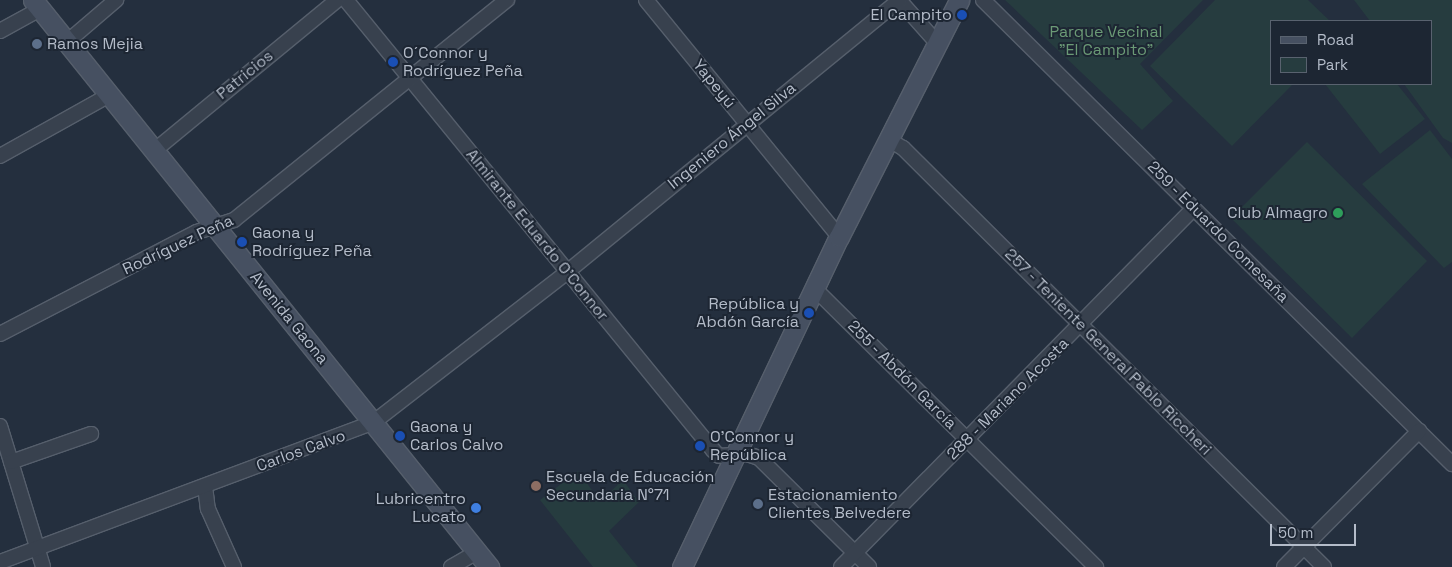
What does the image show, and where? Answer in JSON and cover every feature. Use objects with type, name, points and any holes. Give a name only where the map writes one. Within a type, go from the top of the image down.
[{"type":"main road","points":[[682,567],[814,288],[959,0]]},
{"type":"main road","name":"Avenida Gaona","points":[[36,4],[489,567]]},
{"type":"street","points":[[67,42],[116,0]]},
{"type":"street","name":"Patricios","points":[[154,151],[337,0]]},
{"type":"street","name":"Almirante Eduardo O'Connor","points":[[346,0],[411,77],[566,273],[713,450],[719,456],[759,458],[869,567]]},
{"type":"street","name":"Rodríguez Peña","points":[[0,334],[197,232],[234,220],[507,0]]},
{"type":"street","name":"Yapeyú","points":[[646,0],[839,237]]},
{"type":"street","points":[[899,0],[937,43]]},
{"type":"street","name":"Ingeniero Ángel Silva","points":[[566,273],[899,0]]},
{"type":"street","name":"259 - Eduardo Comesaña","points":[[983,0],[1452,464]]},
{"type":"street","points":[[0,30],[36,4]]},
{"type":"street","points":[[0,156],[109,95]]},
{"type":"street","name":"257 - Teniente General Pablo Riccheri","points":[[889,140],[903,148],[1324,567]]},
{"type":"street","name":"288 - Mariano Acosta","points":[[841,567],[1194,208]]},
{"type":"street","name":"Carlos Calvo","points":[[0,562],[374,422],[566,273]]},
{"type":"street","name":"255 - Abdón García","points":[[814,288],[1096,567]]},
{"type":"street","points":[[0,426],[44,567]]},
{"type":"street","points":[[1284,567],[1419,432]]},
{"type":"street","points":[[11,462],[91,434]]},
{"type":"street","points":[[205,486],[208,509],[234,567]]},
{"type":"street","points":[[451,567],[476,552]]},
{"type":"green space","name":"Parque Vecinal \"El Campito\"","points":[[1005,0],[1203,0],[1140,64],[1173,101],[1142,130]]},
{"type":"green space","points":[[1215,0],[1308,0],[1329,20],[1270,20],[1270,85],[1292,85],[1232,146],[1150,66]]},
{"type":"green space","points":[[1354,0],[1452,0],[1452,143],[1443,138],[1405,85],[1432,85],[1432,20],[1369,20]]},
{"type":"green space","points":[[1326,85],[1398,85],[1425,119],[1380,154]]},
{"type":"green space","points":[[1430,130],[1452,159],[1452,262],[1444,268],[1362,184]]},
{"type":"green space","points":[[1307,142],[1427,261],[1352,338],[1231,218]]},
{"type":"green space","points":[[578,471],[600,501],[623,480],[639,502],[609,531],[638,567],[593,567],[540,500]]},
{"type":"place","name":"El Campito","points":[[962,15]]},
{"type":"place","name":"Ramos Mejia","points":[[37,44]]},
{"type":"place","name":"O´Connor y Rodríguez Peña","points":[[393,62]]},
{"type":"place","name":"Club Almagro","points":[[1338,213]]},
{"type":"place","name":"Gaona y Rodríguez Peña","points":[[242,242]]},
{"type":"place","name":"República y Abdón García","points":[[809,313]]},
{"type":"place","name":"Gaona y Carlos Calvo","points":[[400,436]]},
{"type":"place","name":"O'Connor y República","points":[[700,446]]},
{"type":"place","name":"Escuela de Educación Secundaria N°71","points":[[536,486]]},
{"type":"place","name":"Estacionamiento Clientes Belvedere","points":[[758,504]]},
{"type":"place","name":"Lubricentro Lucato","points":[[476,508]]}]
